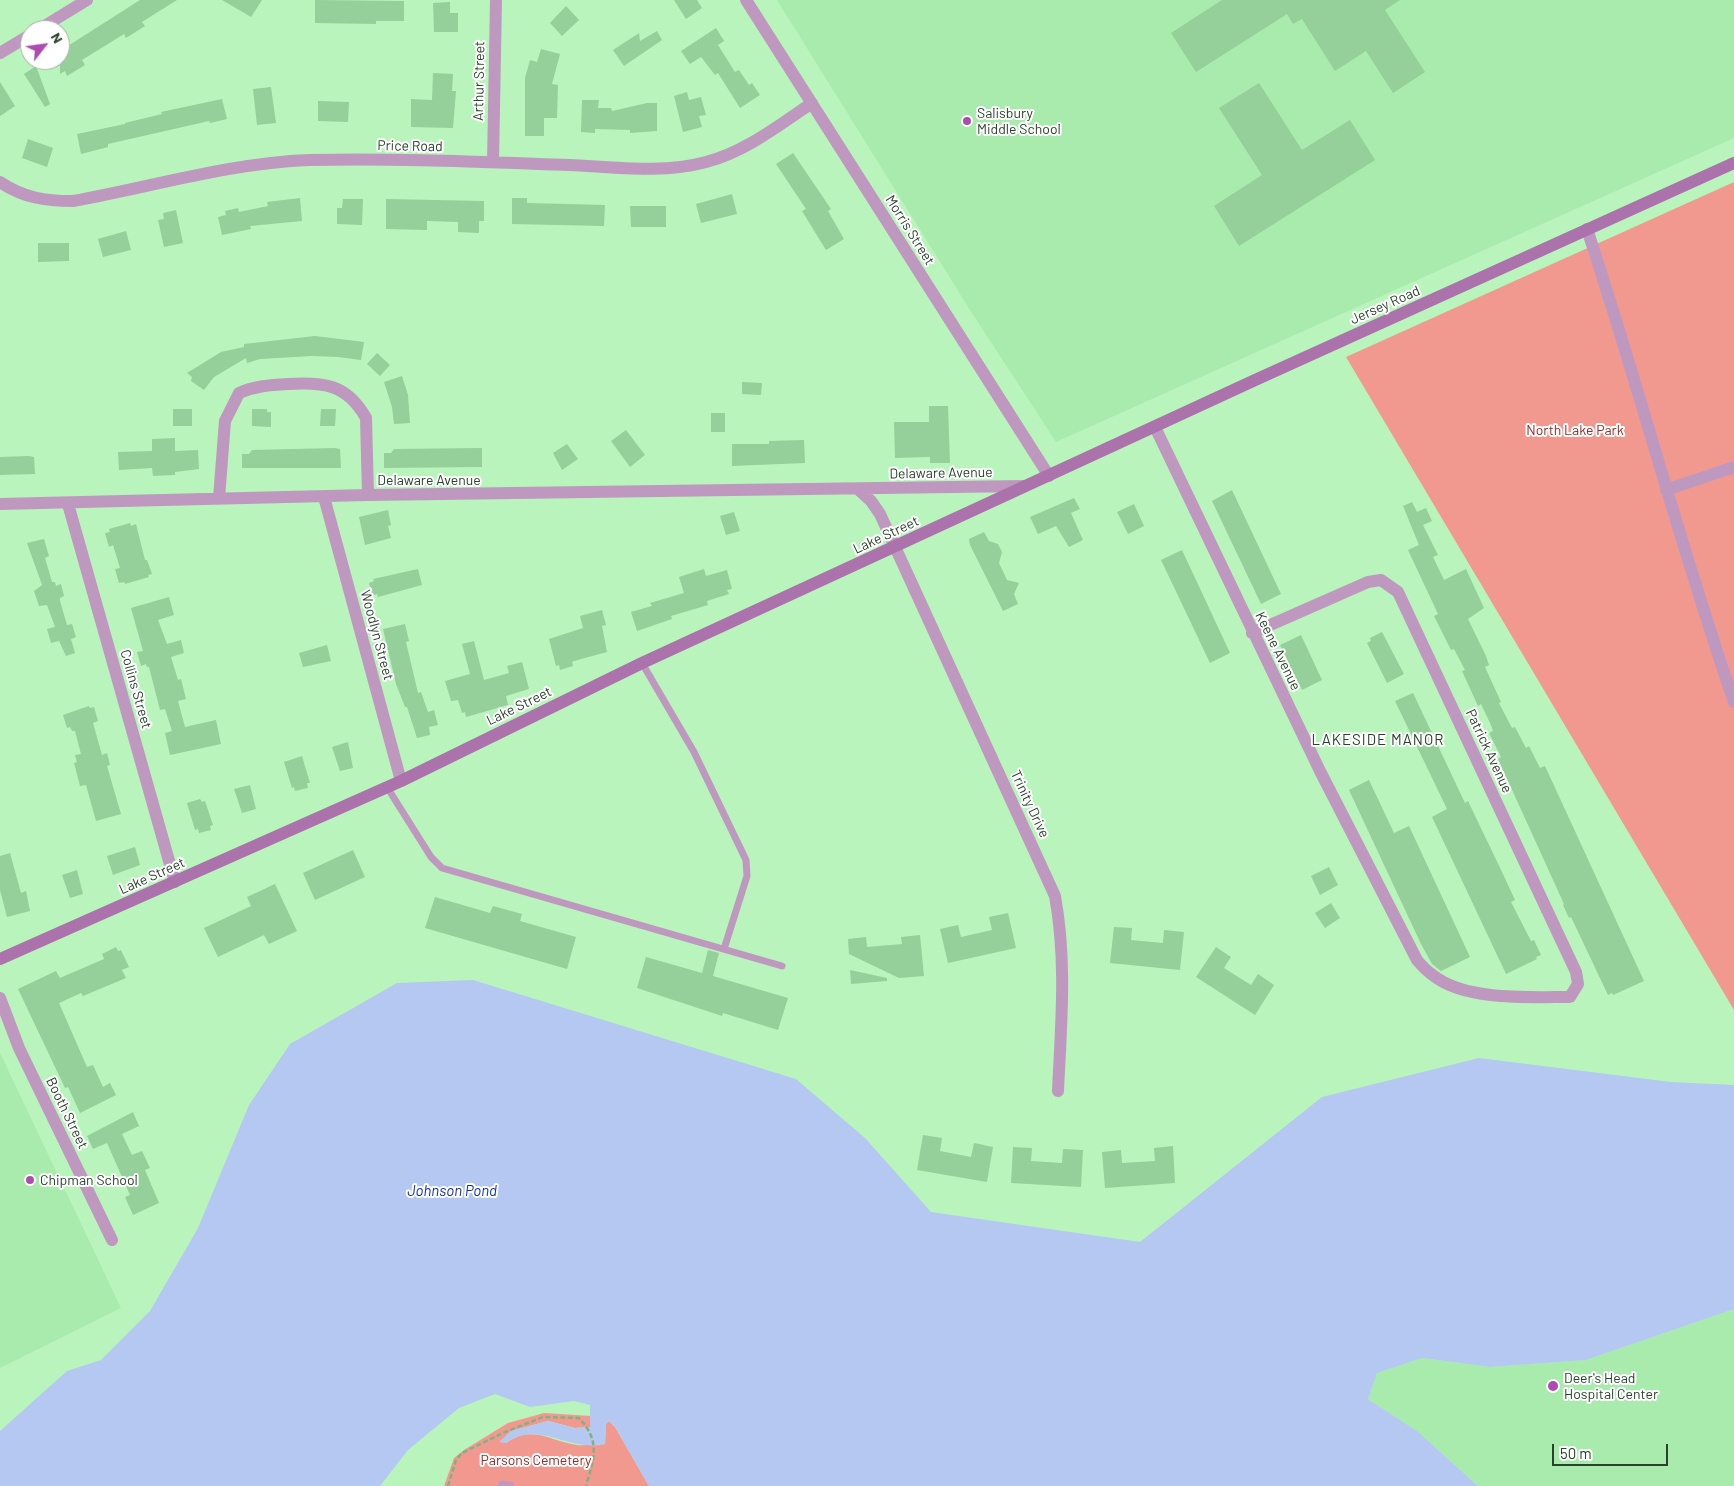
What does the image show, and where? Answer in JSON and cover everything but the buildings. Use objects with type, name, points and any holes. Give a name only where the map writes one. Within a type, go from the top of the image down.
[{"type":"street","points":[[55,20],[88,0]]},
{"type":"street","name":"Arthur Street","points":[[493,162],[496,0]]},
{"type":"street","name":"Morris Street","points":[[746,0],[1049,476]]},
{"type":"street","points":[[0,53],[20,41]]},
{"type":"street","name":"Price Road","points":[[0,182],[28,198],[73,201],[248,166],[282,162],[493,162],[650,168],[706,162],[755,141],[812,103]]},
{"type":"street","name":"Jersey Road","points":[[1049,476],[1587,229],[1734,164]]},
{"type":"street","points":[[1587,229],[1613,307],[1700,604],[1734,702]]},
{"type":"street","points":[[219,498],[225,421],[239,393],[255,386],[300,383],[328,384],[342,391],[360,407],[366,418],[368,495]]},
{"type":"street","name":"Keene Avenue","points":[[1155,427],[1252,633],[1417,960],[1435,977],[1459,988],[1503,997],[1570,997],[1578,984]]},
{"type":"street","points":[[1666,490],[1734,467]]},
{"type":"street","name":"Lake Street","points":[[0,959],[401,781],[642,663],[1049,476]]},
{"type":"street","name":"Delaware Avenue","points":[[0,504],[68,504],[368,495],[1026,486]]},
{"type":"street","points":[[858,489],[871,501],[880,514],[895,548]]},
{"type":"street","name":"Woodlyn Street","points":[[324,497],[401,781]]},
{"type":"street","name":"Collins Street","points":[[68,504],[175,882]]},
{"type":"street","name":"Trinity Drive","points":[[895,548],[1055,896],[1062,933],[1063,982],[1058,1091]]},
{"type":"street","name":"Patrick Avenue","points":[[1252,633],[1368,582],[1381,580],[1398,592],[1572,963],[1578,984]]},
{"type":"street","name":"Booth Street","points":[[0,998],[18,1048],[112,1240]]},
{"type":"lane","points":[[642,663],[694,752],[746,860],[747,876],[724,949]]},
{"type":"lane","points":[[387,786],[431,857],[442,868],[782,966]]},
{"type":"lane","points":[[501,1486],[502,1484],[511,1486]]},
{"type":"path","points":[[448,1486],[456,1460],[462,1453],[505,1432],[543,1417],[579,1418],[588,1427],[596,1452],[586,1486]]},
{"type":"shaded area","points":[[777,0],[1734,0],[1734,138],[1056,442],[970,310]]},
{"type":"shaded area","name":"Chipman School","points":[[0,1053],[121,1308],[0,1368]]},
{"type":"shaded area","name":"Deer's Head Hospital Center","points":[[1734,1309],[1734,1486],[1478,1486],[1417,1431],[1368,1399],[1377,1373],[1422,1358],[1490,1367],[1586,1360]]},
{"type":"green space","name":"North Lake Park","points":[[1734,182],[1734,1010],[1346,357]]},
{"type":"green space","name":"Parsons Cemetery","points":[[544,1413],[591,1416],[591,1427],[575,1428],[548,1421],[511,1431],[506,1443],[515,1437],[533,1434],[577,1445],[605,1444],[606,1424],[609,1421],[615,1427],[649,1486],[444,1486],[454,1458],[464,1450],[508,1423]]},
{"type":"water","name":"Johnson Pond","points":[[473,980],[796,1079],[865,1138],[931,1212],[1140,1242],[1322,1097],[1479,1058],[1671,1082],[1734,1085],[1734,1309],[1586,1360],[1490,1367],[1422,1358],[1377,1373],[1368,1399],[1417,1431],[1478,1486],[649,1486],[615,1427],[609,1421],[606,1424],[605,1444],[592,1446],[530,1434],[506,1443],[499,1442],[511,1431],[548,1421],[575,1428],[590,1427],[590,1405],[574,1401],[530,1407],[495,1394],[459,1408],[408,1450],[380,1486],[0,1486],[0,1431],[67,1371],[101,1360],[150,1311],[198,1228],[249,1105],[290,1044],[397,983]]},
{"type":"place","name":"Salisbury Middle School","points":[[967,121]]},
{"type":"place","name":"Chipman School","points":[[30,1180]]},
{"type":"place","name":"Deer's Head Hospital Center","points":[[1553,1386]]},
{"type":"district","name":"LAKESIDE MANOR","points":[[1378,740]]}]
